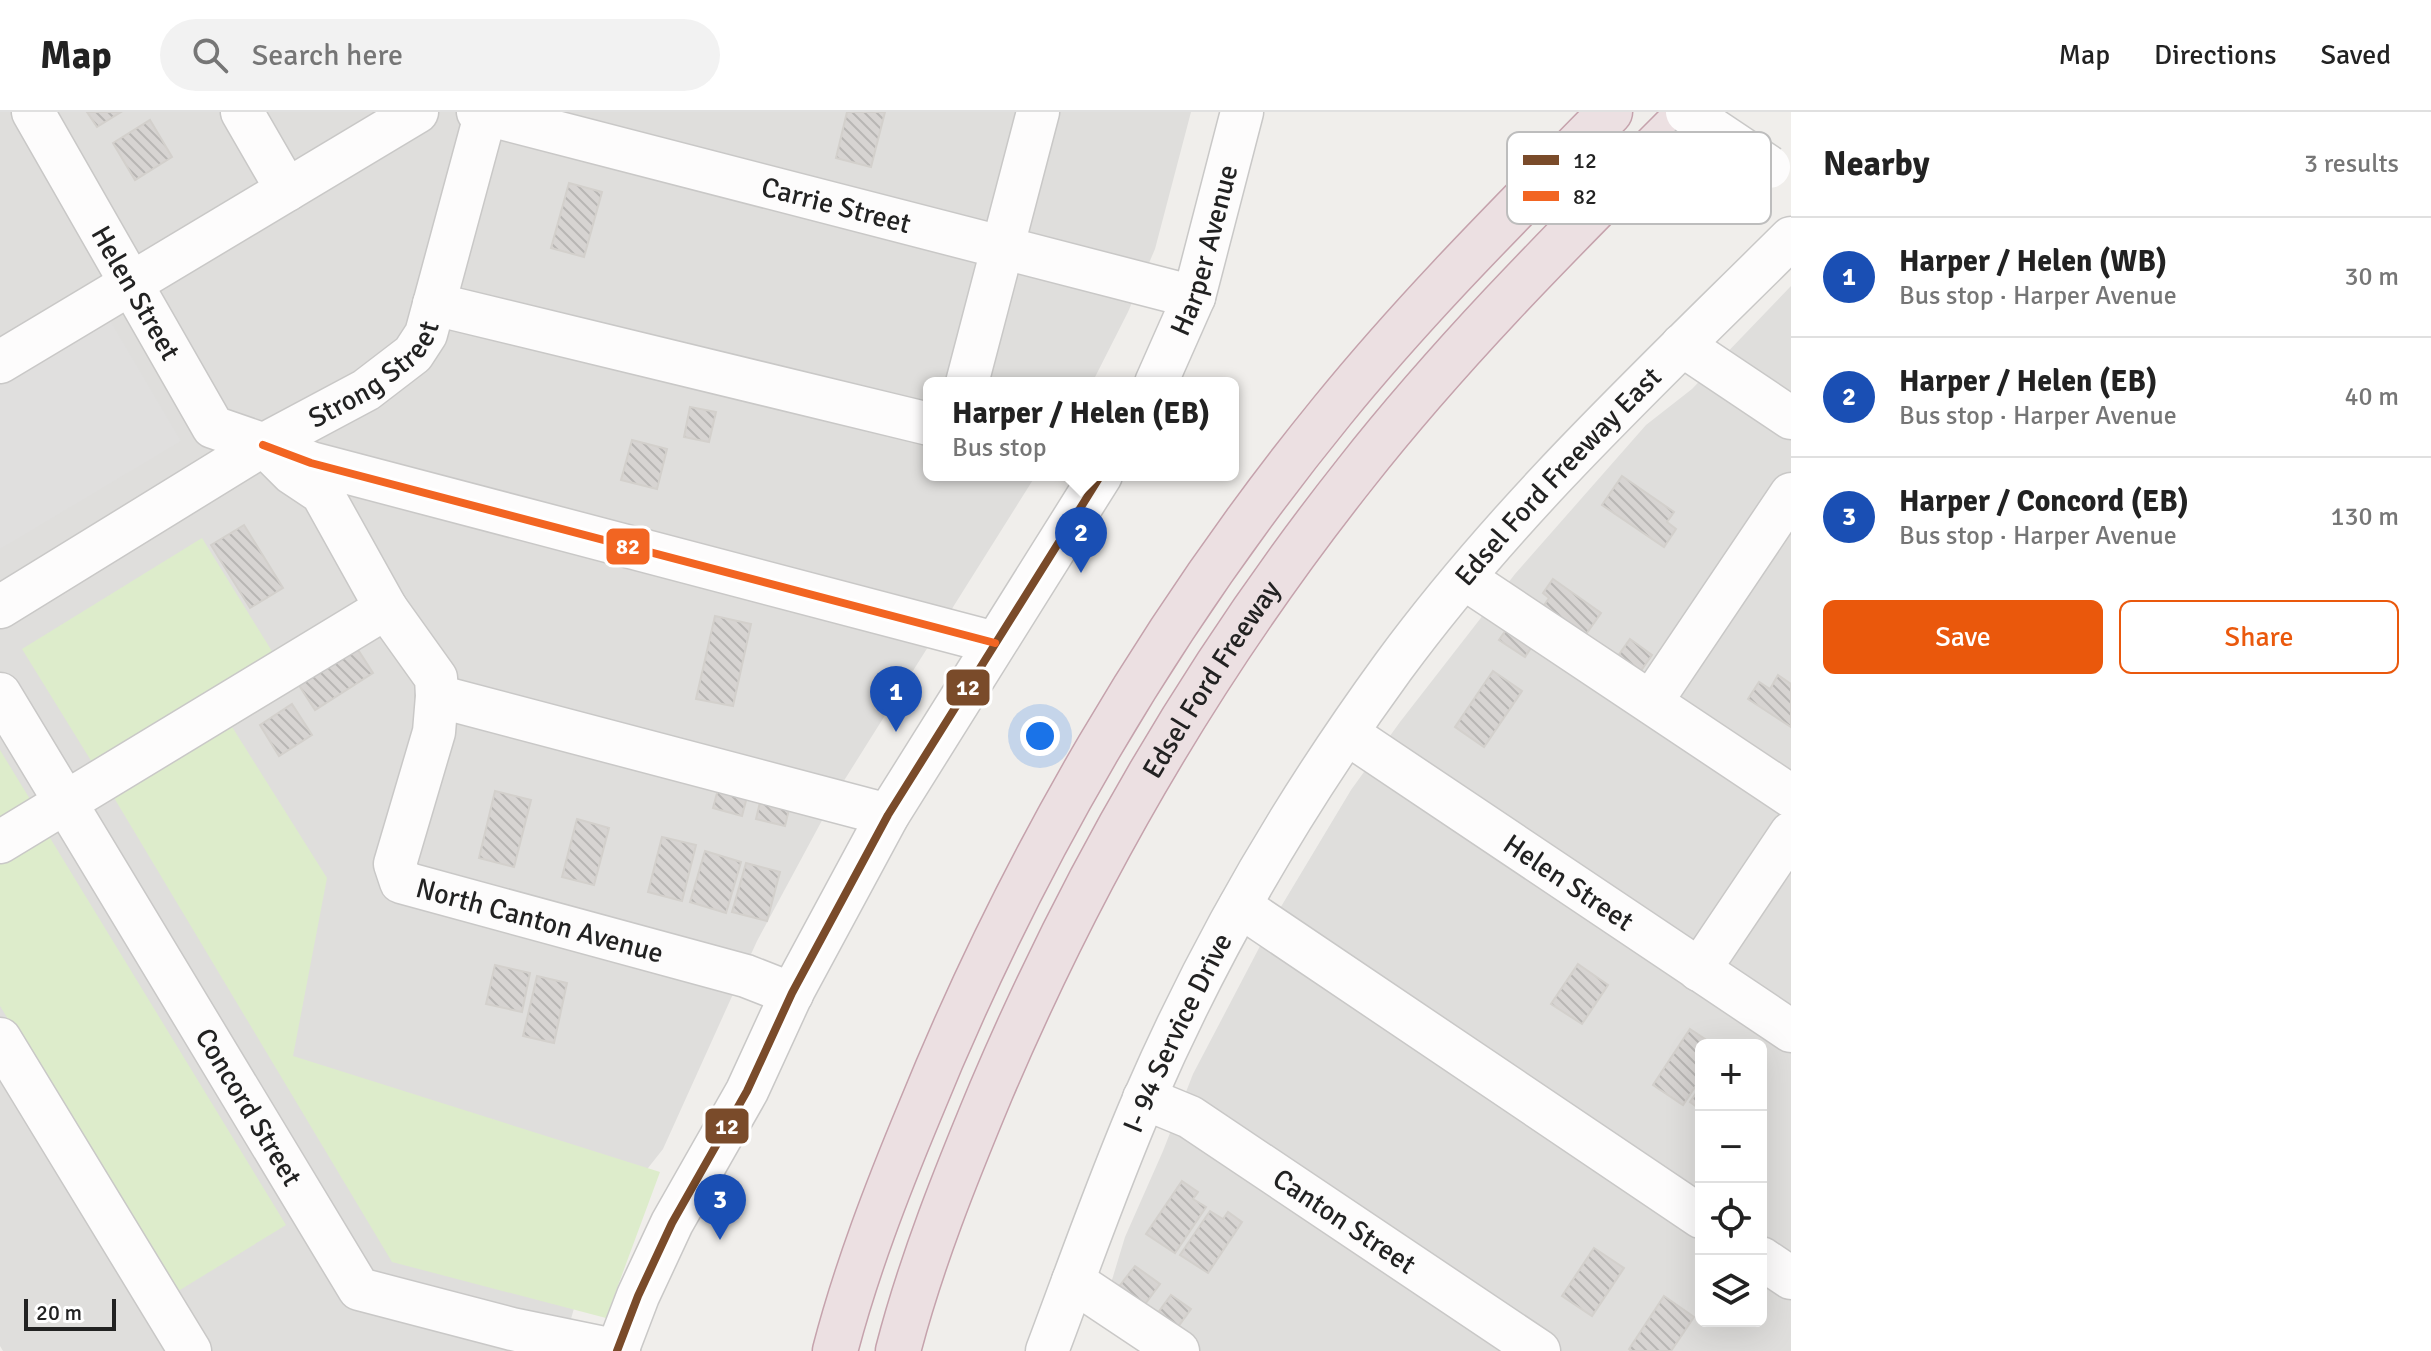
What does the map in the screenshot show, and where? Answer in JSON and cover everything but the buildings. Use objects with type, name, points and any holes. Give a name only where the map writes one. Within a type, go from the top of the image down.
[{"type":"highway","name":"Edsel Ford Freeway","points":[[1590,132],[1610,112]]},
{"type":"highway","name":"Edsel Ford Freeway","points":[[1668,132],[1688,112]]},
{"type":"highway","name":"Edsel Ford Freeway","points":[[835,1351],[869,1244],[939,1062],[1033,866],[1128,699],[1225,552],[1333,410],[1390,342],[1507,217]]},
{"type":"highway","name":"Edsel Ford Freeway","points":[[898,1351],[957,1172],[1028,1004],[1070,917],[1172,734],[1259,602],[1355,473],[1506,298],[1578,224]]},
{"type":"street","name":"Helen Street","points":[[33,112],[213,427],[311,463],[995,643]]},
{"type":"street","points":[[242,112],[287,190]]},
{"type":"street","points":[[0,362],[417,112]]},
{"type":"street","points":[[969,377],[1038,112]]},
{"type":"street","name":"Harper Avenue","points":[[1159,377],[1194,297],[1242,112]]},
{"type":"street","points":[[1688,112],[1718,132]]},
{"type":"street","name":"Carrie Street","points":[[483,113],[1194,297]]},
{"type":"street","name":"Strong Street","points":[[0,607],[264,445],[366,390],[413,354],[426,334],[483,113]]},
{"type":"street","name":"Edsel Ford Freeway East","points":[[1348,734],[1393,666],[1513,521],[1595,432],[1791,238]]},
{"type":"street","points":[[434,304],[923,423]]},
{"type":"street","points":[[1682,345],[1791,418]]},
{"type":"street","name":"North Canton Avenue","points":[[264,445],[292,473],[322,493],[386,608],[436,678],[434,732],[395,864],[401,882],[746,976],[792,994]]},
{"type":"street","points":[[618,1351],[638,1296],[672,1223],[747,1091],[792,994],[888,815],[1097,481]]},
{"type":"street","points":[[1651,702],[1791,494]]},
{"type":"street","points":[[1464,578],[1791,796]]},
{"type":"street","points":[[0,842],[386,608]]},
{"type":"street","name":"Concord Street","points":[[0,694],[359,1289],[512,1329],[618,1351]]},
{"type":"street","points":[[437,696],[888,815]]},
{"type":"street","name":"Helen Street","points":[[1348,734],[1791,1031]]},
{"type":"street","name":"I- 94 Service Drive","points":[[1047,1351],[1144,1098],[1195,988],[1297,810],[1348,734]]},
{"type":"street","points":[[1699,970],[1791,833]]},
{"type":"street","points":[[1240,906],[1695,1213]]},
{"type":"street","points":[[0,1039],[190,1351]]},
{"type":"street","name":"Canton Street","points":[[1144,1098],[1190,1117],[1539,1351]]},
{"type":"street","points":[[1767,1262],[1791,1278]]},
{"type":"street","points":[[1073,1281],[1178,1351]]},
{"type":"shaded area","points":[[0,112],[1191,112],[1155,249],[1095,377],[923,377],[923,481],[1032,481],[840,787],[757,941],[663,1149],[637,1182],[578,1294],[562,1351],[3,1351],[0,1346]]},
{"type":"shaded area","points":[[1791,286],[1791,1351],[1195,1351],[1108,1293],[1125,1237],[1193,1074],[1279,910],[1351,790],[1515,574],[1646,425],[1692,389]]},
{"type":"shaded area","points":[[104,310],[181,441],[0,549],[0,372]]},
{"type":"green space","points":[[202,538],[278,661],[98,772],[22,649]]},
{"type":"green space","points":[[229,722],[327,878],[293,1056],[660,1172],[606,1318],[392,1262],[110,791]]},
{"type":"green space","points":[[0,750],[36,809],[0,831]]},
{"type":"green space","points":[[47,833],[286,1225],[175,1293],[0,1006],[0,861]]},
{"type":"transit line","name":"82","points":[[263,445],[311,463],[995,643]]},
{"type":"transit line","name":"12","points":[[617,1351],[638,1296],[672,1223],[747,1091],[792,993],[888,815],[1097,481]]},
{"type":"place","name":"Harper / Helen (EB)","points":[[1081,573]]},
{"type":"place","name":"Harper / Helen (WB)","points":[[896,732]]},
{"type":"place","name":"Harper / Concord (EB)","points":[[720,1240]]}]
